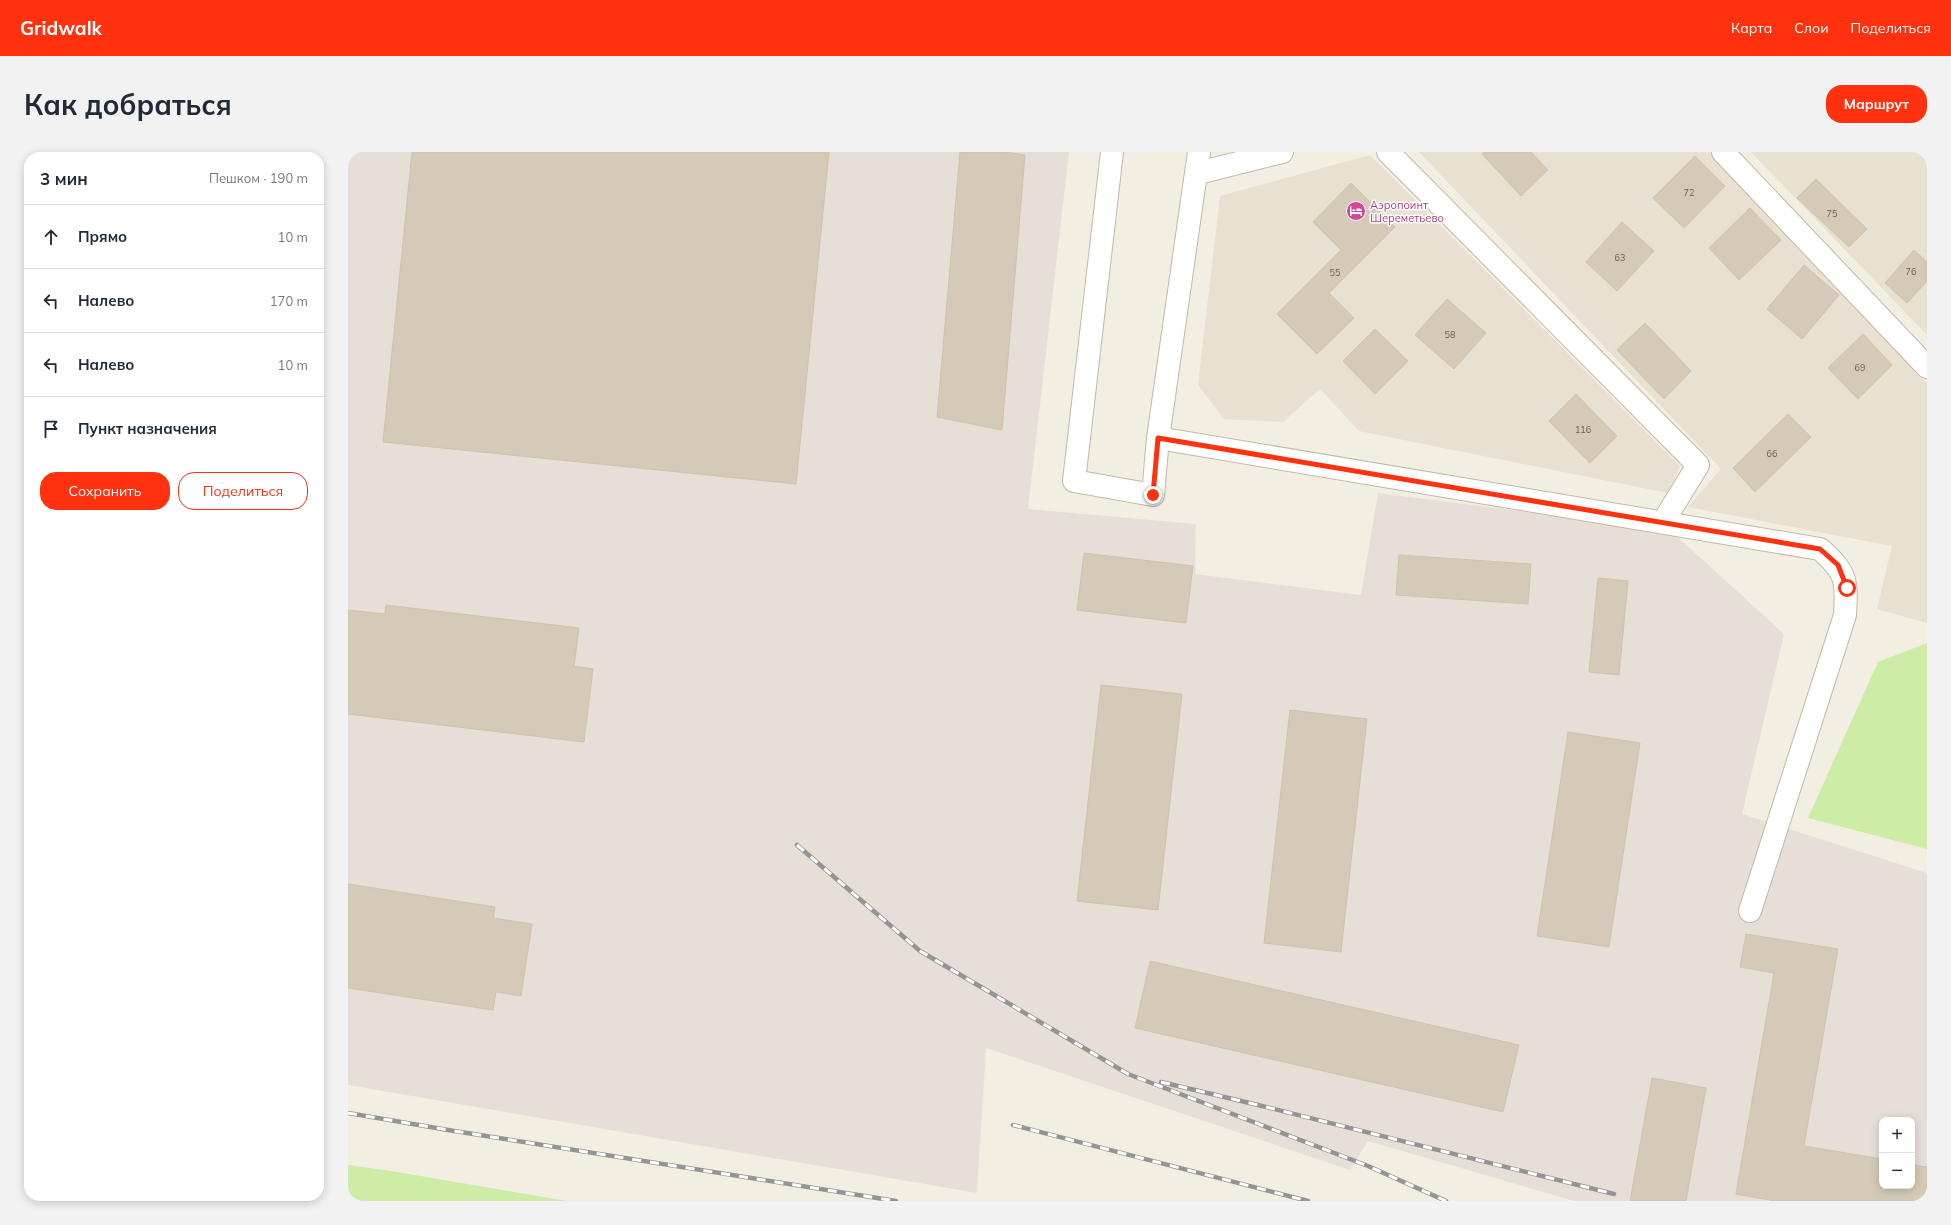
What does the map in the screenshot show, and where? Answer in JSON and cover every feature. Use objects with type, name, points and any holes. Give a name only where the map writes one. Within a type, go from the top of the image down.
[{"type":"street","points":[[1112,152],[1074,481],[1153,495],[1158,438],[1199,162],[1282,152]]},
{"type":"street","points":[[1388,152],[1698,465],[1663,522]]},
{"type":"street","points":[[1723,152],[1927,367]]},
{"type":"street","points":[[1158,438],[1820,549],[1838,565],[1847,588],[1845,615],[1750,911]]},
{"type":"shaded area","points":[[348,152],[1069,152],[1028,509],[1196,524],[1195,574],[1361,595],[1378,493],[1670,530],[1784,634],[1742,814],[1927,873],[1927,1201],[1574,1201],[1368,1141],[1350,1170],[986,1048],[977,1193],[348,1085]]},
{"type":"shaded area","points":[[1419,152],[1709,152],[1927,384],[1927,623],[1877,609],[1892,546],[1688,507],[1721,469]]},
{"type":"shaded area","points":[[1751,152],[1927,152],[1927,335]]},
{"type":"shaded area","points":[[1370,155],[1680,466],[1668,493],[1359,431],[1320,389],[1283,422],[1224,419],[1198,385],[1220,196]]},
{"type":"green space","points":[[1927,643],[1927,849],[1808,818],[1878,662]]},
{"type":"green space","points":[[348,1165],[391,1171],[567,1201],[348,1201]]},
{"type":"building","points":[[412,152],[829,152],[796,484],[383,442]]},
{"type":"building","points":[[960,152],[1005,152],[1025,155],[1002,430],[937,417]]},
{"type":"building","points":[[1484,152],[1531,152],[1548,170],[1521,196],[1482,154]]},
{"type":"building","points":[[1695,156],[1725,186],[1684,228],[1653,198]]},
{"type":"building","points":[[1816,179],[1867,229],[1849,247],[1797,198]]},
{"type":"building","points":[[1351,183],[1395,227],[1329,293],[1354,318],[1317,354],[1277,314],[1341,250],[1313,222]]},
{"type":"building","points":[[1750,208],[1781,240],[1739,280],[1709,248]]},
{"type":"building","points":[[1622,222],[1654,251],[1617,291],[1586,262]]},
{"type":"building","points":[[1914,250],[1927,262],[1927,281],[1907,303],[1885,283]]},
{"type":"building","points":[[1804,265],[1839,295],[1802,339],[1767,309]]},
{"type":"building","points":[[1447,299],[1486,333],[1454,369],[1415,335]]},
{"type":"building","points":[[1645,323],[1691,371],[1664,399],[1617,350]]},
{"type":"building","points":[[1375,329],[1408,361],[1375,394],[1343,361]]},
{"type":"building","points":[[1863,334],[1892,365],[1858,399],[1828,368]]},
{"type":"building","points":[[1576,394],[1617,436],[1590,463],[1549,421]]},
{"type":"building","points":[[1788,414],[1811,437],[1755,492],[1733,468]]},
{"type":"building","points":[[1084,553],[1193,566],[1186,623],[1077,610]]},
{"type":"building","points":[[1399,555],[1531,564],[1528,604],[1396,595]]},
{"type":"building","points":[[1598,578],[1628,581],[1619,675],[1589,672]]},
{"type":"building","points":[[386,605],[579,628],[574,666],[593,669],[584,742],[348,714],[348,610],[385,614]]},
{"type":"building","points":[[1101,685],[1182,694],[1158,910],[1077,901]]},
{"type":"building","points":[[1290,710],[1367,719],[1341,952],[1264,943]]},
{"type":"building","points":[[1568,732],[1640,743],[1609,947],[1537,936]]},
{"type":"building","points":[[348,884],[495,907],[493,918],[532,924],[521,996],[496,992],[493,1010],[348,988]]},
{"type":"building","points":[[1746,934],[1838,949],[1804,1146],[1879,1158],[1879,1189],[1915,1189],[1915,1165],[1927,1167],[1927,1201],[1775,1201],[1736,1194],[1774,973],[1740,967]]},
{"type":"building","points":[[1150,961],[1519,1045],[1503,1112],[1135,1028]]},
{"type":"building","points":[[1652,1078],[1706,1088],[1686,1201],[1630,1201]]},
{"type":"railway","points":[[797,845],[920,951],[1128,1074],[1368,1166],[1446,1201]]},
{"type":"railway","points":[[1161,1082],[1614,1194]]},
{"type":"railway","points":[[348,1113],[896,1201]]},
{"type":"railway","points":[[1013,1125],[1308,1201]]},
{"type":"place","name":"Аэропоинт Шереметьево","points":[[1356,211]]},
{"type":"route","points":[[1153,495],[1158,438],[1820,549],[1838,565],[1847,588]]}]
